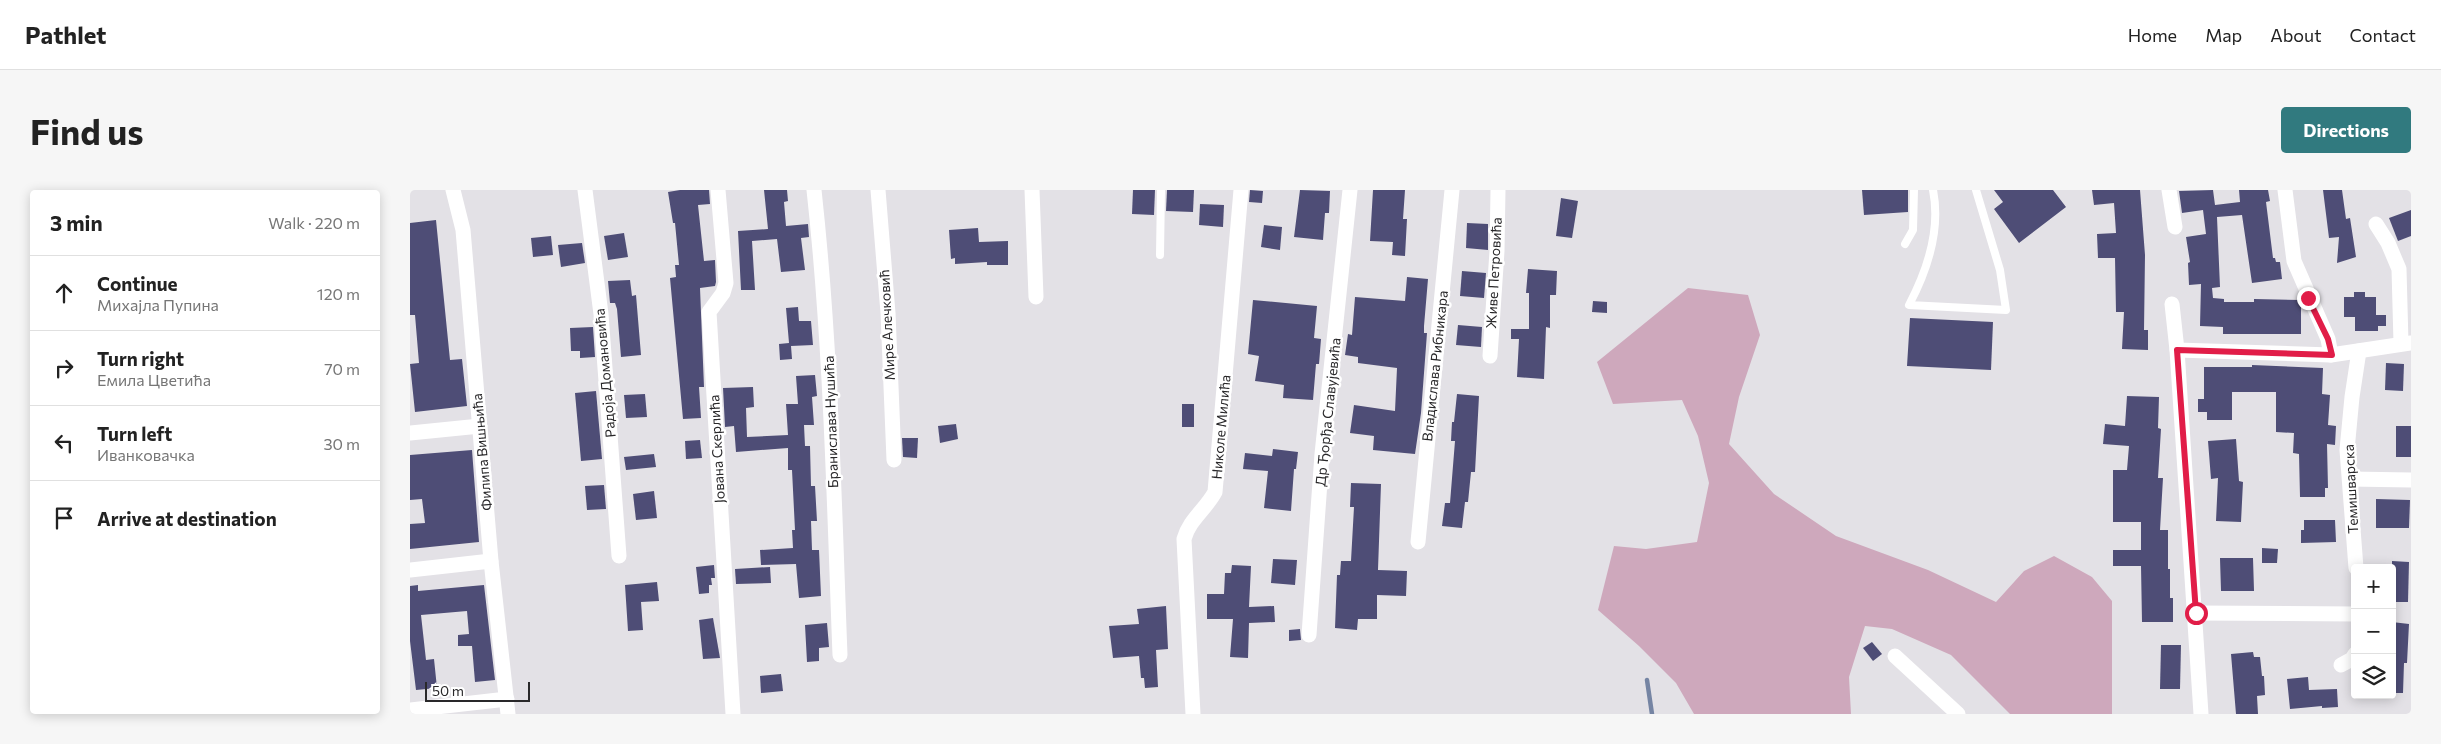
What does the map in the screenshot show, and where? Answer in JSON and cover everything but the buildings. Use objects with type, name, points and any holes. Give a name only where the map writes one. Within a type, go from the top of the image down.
[{"type":"street","name":"Филипа Вишњића","points":[[453,190],[462,230],[491,561],[507,707]]},
{"type":"street","name":"Радоја Домановића","points":[[585,190],[601,314],[619,556]]},
{"type":"street","name":"Јована Скерлића","points":[[718,190],[726,283],[723,292],[709,312],[733,714]]},
{"type":"street","name":"Бранислава Нушића","points":[[814,190],[822,264],[828,359],[840,655]]},
{"type":"street","name":"Мире Алечковић","points":[[878,190],[888,313],[894,460]]},
{"type":"street","points":[[1032,190],[1036,298]]},
{"type":"street","name":"Николе Милића","points":[[1193,714],[1184,539],[1186,530],[1209,504],[1215,492],[1241,190]]},
{"type":"street","name":"Др Ђорђа Славујевића","points":[[1309,635],[1322,454],[1350,190]]},
{"type":"street","name":"Владислава Рибникара","points":[[1418,542],[1452,190]]},
{"type":"street","name":"Живе Петровића","points":[[1490,356],[1497,251],[1498,190]]},
{"type":"street","points":[[2170,190],[2175,227]]},
{"type":"street","points":[[2284,190],[2294,261],[2328,339],[2332,355]]},
{"type":"street","points":[[2177,350],[2332,355],[2406,343],[2399,269],[2388,243],[2376,224]]},
{"type":"street","points":[[2172,304],[2196,613],[2201,714]]},
{"type":"street","name":"Темишварска","points":[[2356,564],[2347,450],[2359,351]]},
{"type":"street","points":[[410,433],[480,426]]},
{"type":"street","points":[[2350,479],[2411,480]]},
{"type":"street","points":[[410,570],[491,561]]},
{"type":"street","points":[[2196,613],[2351,614]]},
{"type":"street","points":[[1895,656],[1958,714]]},
{"type":"street","points":[[2341,665],[2351,660]]},
{"type":"street","points":[[410,710],[507,707]]},
{"type":"lane","points":[[1160,255],[1161,190]]},
{"type":"lane","points":[[1905,244],[1913,230],[1914,190]]},
{"type":"lane","points":[[1933,190],[1937,210],[1933,243],[1922,280],[1909,305],[2006,310],[2000,270],[1976,190]]},
{"type":"shaded area","points":[[1688,288],[1748,295],[1760,335],[1739,397],[1729,444],[1774,494],[1836,536],[1928,570],[1996,602],[2024,571],[2054,556],[2092,577],[2112,601],[2112,714],[2010,714],[1951,655],[1892,629],[1865,626],[1849,677],[1851,714],[1694,714],[1676,683],[1639,646],[1598,610],[1614,546],[1646,549],[1697,542],[1709,483],[1698,436],[1682,400],[1613,404],[1597,362]]},
{"type":"waterway","points":[[1647,680],[1652,714]]},
{"type":"route","points":[[2196,613],[2177,350],[2332,355],[2328,339],[2308,298]]}]
